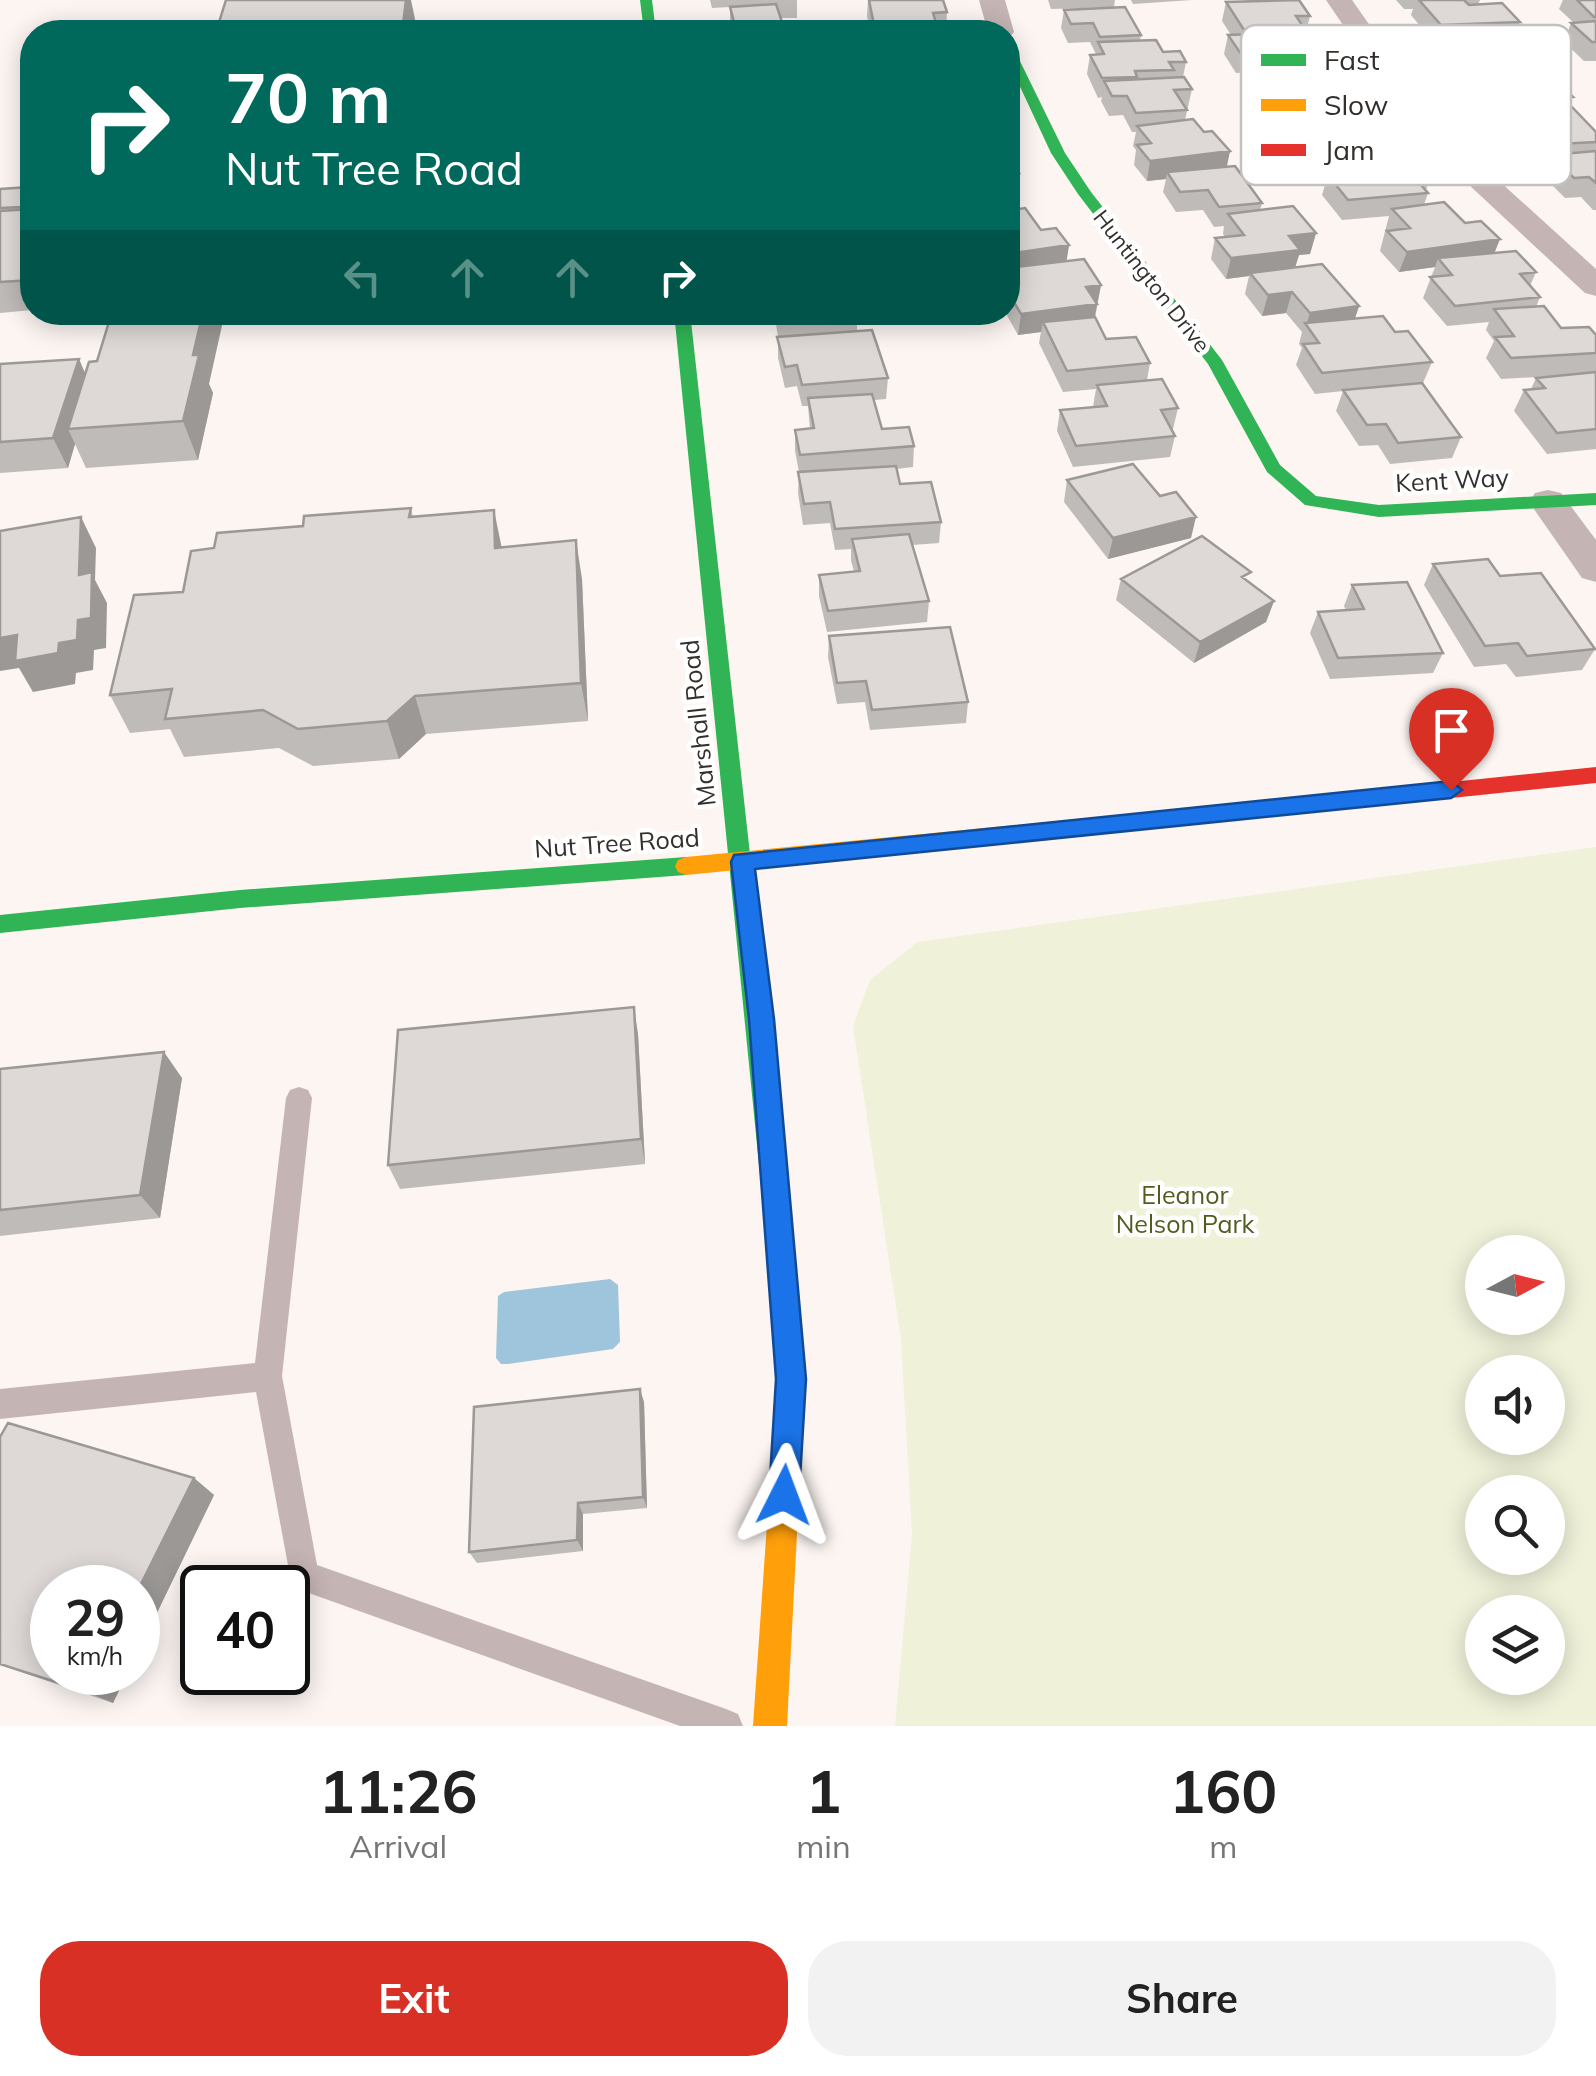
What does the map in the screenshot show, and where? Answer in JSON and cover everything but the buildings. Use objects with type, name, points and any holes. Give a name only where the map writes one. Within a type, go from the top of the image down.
[{"type":"street","points":[[1338,0],[1355,25]]},
{"type":"street","name":"Huntington Drive","points":[[1020,74],[1058,152],[1085,194],[1216,363],[1273,468],[1311,501]]},
{"type":"street","points":[[1486,185],[1596,286]]},
{"type":"street","name":"Marshall Road","points":[[683,325],[759,993],[791,1379],[770,1726]]},
{"type":"street","name":"Kent Way","points":[[1311,501],[1379,511],[1596,499]]},
{"type":"street","points":[[1548,502],[1596,569]]},
{"type":"street","name":"Nut Tree Road","points":[[0,924],[240,899],[742,862],[1596,774]]},
{"type":"lane","points":[[298,1098],[268,1376],[303,1576],[726,1726]]},
{"type":"lane","points":[[0,1404],[268,1376]]},
{"type":"green space","name":"Eleanor Nelson Park","points":[[1596,847],[1596,1726],[895,1726],[912,1534],[901,1339],[853,1026],[870,980],[918,942]]},
{"type":"water","points":[[610,1279],[618,1285],[620,1342],[613,1349],[508,1364],[501,1364],[496,1358],[498,1296],[504,1292]]},
{"type":"traffic: fast","points":[[646,0],[648,20]]},
{"type":"traffic: fast","points":[[1020,74],[1058,153],[1085,194],[1216,363],[1273,468],[1311,501],[1379,511],[1596,499]]},
{"type":"traffic: fast","points":[[683,325],[745,882],[778,1225]]},
{"type":"traffic: fast","points":[[0,924],[240,899],[686,866]]},
{"type":"traffic: slow","points":[[686,866],[1355,800]]},
{"type":"traffic: slow","points":[[770,1726],[791,1379],[778,1225]]},
{"type":"traffic: jam","points":[[1355,800],[1596,775]]},
{"type":"route","points":[[784,1495],[791,1379],[755,954],[742,862],[1451,790]]}]
